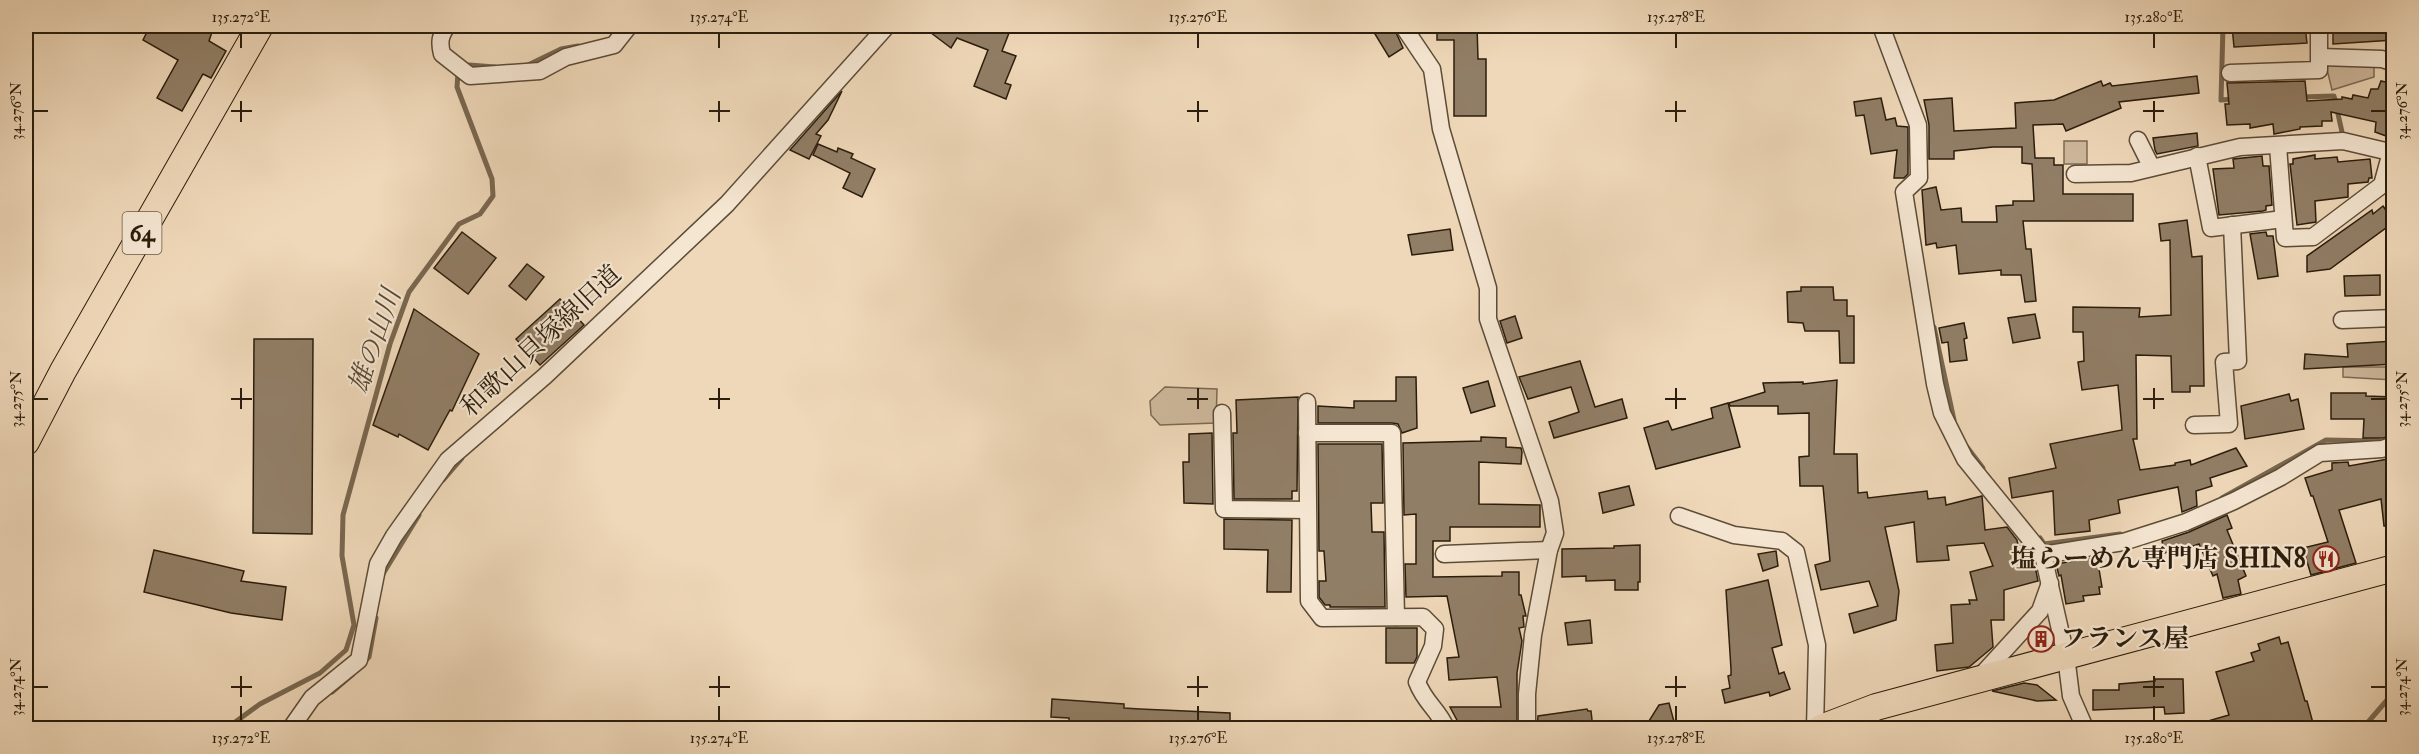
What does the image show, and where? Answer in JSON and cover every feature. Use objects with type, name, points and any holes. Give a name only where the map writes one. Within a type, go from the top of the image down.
[{"type":"main road","name":"64","points":[[26,442],[63,371],[260,26]]},
{"type":"main road","points":[[1821,729],[1876,707],[2394,568]]},
{"type":"street","points":[[447,26],[441,34],[442,54],[470,76],[540,71],[566,57],[614,45],[629,26]]},
{"type":"street","name":"和歌山貝塚線旧道","points":[[291,729],[312,698],[359,660],[378,564],[394,536],[448,460],[545,376],[727,204],[887,26]]},
{"type":"street","points":[[1403,26],[1432,69],[1441,129],[1488,288],[1488,319],[1550,501],[1555,533],[1549,550],[1533,634],[1527,694],[1527,729]]},
{"type":"street","points":[[1881,26],[1918,125],[1919,178],[1904,192],[1935,384],[1942,412],[1965,459],[2043,555],[2066,656],[2071,696],[2085,729]]},
{"type":"street","points":[[2229,73],[2319,70],[2321,57],[2319,26]]},
{"type":"street","points":[[2321,57],[2382,59],[2394,63]]},
{"type":"street","points":[[2138,140],[2151,166]]},
{"type":"street","points":[[2075,174],[2131,173],[2151,166],[2240,147],[2343,141],[2392,153],[2382,185],[2313,237],[2285,238],[2278,146]]},
{"type":"street","points":[[2197,156],[2211,228],[2283,219]]},
{"type":"street","points":[[2194,425],[2229,424],[2224,362],[2238,361],[2232,225]]},
{"type":"street","points":[[2342,320],[2394,318]]},
{"type":"street","points":[[1307,402],[1309,601],[1322,618],[1424,617],[1435,629],[1433,646],[1418,682],[1424,698],[1441,716],[1446,729]]},
{"type":"street","points":[[1222,413],[1224,509],[1308,510]]},
{"type":"street","points":[[1307,433],[1392,433],[1396,617]]},
{"type":"street","points":[[2043,555],[2123,542],[2186,522],[2244,497],[2320,453],[2394,445]]},
{"type":"street","points":[[1679,516],[1734,535],[1782,541],[1796,552],[1817,645],[1815,729]]},
{"type":"street","points":[[1444,554],[1549,550]]},
{"type":"street","points":[[1978,680],[2040,612],[2050,583]]},
{"type":"shaded area","points":[[2326,65],[2374,66],[2374,77],[2332,90]]},
{"type":"shaded area","points":[[2064,141],[2087,141],[2087,164],[2064,164]]},
{"type":"shaded area","points":[[2343,367],[2393,367],[2393,380],[2343,377]]},
{"type":"shaded area","points":[[1165,387],[1217,389],[1216,423],[1160,425],[1151,415],[1150,401]]},
{"type":"building","points":[[150,26],[200,26],[212,32],[209,41],[226,51],[211,78],[203,74],[182,111],[157,98],[178,60],[143,40]]},
{"type":"building","points":[[922,26],[989,26],[1009,33],[1002,51],[1016,56],[1005,83],[1011,85],[1006,99],[974,86],[988,50],[957,38],[951,48]]},
{"type":"building","points":[[1393,26],[1403,48],[1389,57],[1375,34]]},
{"type":"building","points":[[1437,26],[1477,26],[1478,59],[1486,59],[1486,116],[1454,116],[1454,40],[1437,40]]},
{"type":"building","points":[[2232,26],[2305,26],[2307,43],[2234,47]]},
{"type":"building","points":[[2333,26],[2394,26],[2394,40],[2333,44]]},
{"type":"building","points":[[2197,76],[2199,93],[2119,102],[2121,108],[2066,131],[2063,124],[2033,125],[2035,158],[2054,158],[2054,165],[2063,165],[2063,194],[2133,194],[2133,221],[2023,221],[2026,249],[2031,249],[2036,301],[2025,302],[2021,275],[2001,275],[2001,270],[1959,274],[1956,245],[1937,248],[1936,243],[1926,245],[1922,190],[1936,187],[1941,210],[1961,208],[1962,222],[1997,222],[1996,206],[2013,205],[2013,201],[2034,201],[2032,164],[2022,163],[2022,147],[1954,151],[1954,159],[1929,159],[1929,125],[1924,100],[1952,98],[1954,131],[2016,128],[2015,103],[2054,100],[2101,81],[2103,86],[2110,83],[2112,86]]},
{"type":"building","points":[[2305,81],[2307,101],[2342,99],[2342,97],[2352,99],[2353,95],[2368,98],[2371,89],[2378,89],[2381,81],[2394,84],[2394,134],[2387,132],[2386,136],[2375,132],[2376,122],[2331,112],[2332,121],[2322,121],[2322,126],[2300,127],[2300,129],[2274,134],[2273,124],[2250,128],[2250,124],[2227,125],[2225,104],[2229,104],[2227,83]]},
{"type":"building","points":[[842,91],[828,120],[816,134],[821,136],[809,159],[790,150]]},
{"type":"building","points":[[1881,98],[1886,120],[1895,118],[1897,126],[1908,127],[1908,174],[1904,178],[1894,178],[1897,150],[1871,154],[1864,115],[1856,116],[1854,102]]},
{"type":"building","points":[[2197,133],[2198,146],[2157,154],[2155,150],[2153,138]]},
{"type":"building","points":[[818,144],[837,152],[838,148],[853,154],[851,158],[875,169],[862,197],[843,188],[850,173],[813,155]]},
{"type":"building","points":[[2315,155],[2315,159],[2337,157],[2338,162],[2370,159],[2372,178],[2369,178],[2368,182],[2348,184],[2348,197],[2315,201],[2316,222],[2297,225],[2290,164],[2293,164],[2293,159]]},
{"type":"building","points":[[2262,156],[2263,166],[2269,166],[2272,205],[2266,206],[2266,210],[2263,211],[2219,215],[2213,169],[2234,168],[2233,159]]},
{"type":"building","points":[[2383,206],[2394,222],[2330,269],[2307,272],[2307,256],[2372,210],[2373,214]]},
{"type":"building","points":[[2187,220],[2192,257],[2202,256],[2204,386],[2190,386],[2190,392],[2172,392],[2171,356],[2136,355],[2137,439],[2133,439],[2140,470],[2175,465],[2175,463],[2190,460],[2191,465],[2236,448],[2247,466],[2210,478],[2212,486],[2196,491],[2197,506],[2182,512],[2178,487],[2118,500],[2120,513],[2089,520],[2090,531],[2055,535],[2053,491],[2012,498],[2009,478],[2056,468],[2050,444],[2122,430],[2118,385],[2082,390],[2078,362],[2084,361],[2083,332],[2073,332],[2073,307],[2140,308],[2139,317],[2171,315],[2170,240],[2161,241],[2159,224]]},
{"type":"building","points":[[1450,229],[1453,250],[1412,255],[1408,235]]},
{"type":"building","points":[[462,232],[496,258],[468,294],[434,268]]},
{"type":"building","points":[[2266,232],[2267,236],[2273,236],[2278,276],[2258,279],[2250,234]]},
{"type":"building","points":[[527,264],[544,277],[526,300],[509,286]]},
{"type":"building","points":[[2380,275],[2380,295],[2345,296],[2344,276]]},
{"type":"building","points":[[1801,287],[1833,287],[1834,300],[1847,300],[1847,316],[1854,316],[1854,363],[1840,363],[1839,331],[1805,331],[1803,323],[1788,322],[1787,292],[1801,291]]},
{"type":"building","points":[[560,299],[584,325],[540,365],[516,339]]},
{"type":"building","points":[[414,309],[479,354],[452,411],[450,410],[428,450],[399,434],[398,437],[373,425]]},
{"type":"building","points":[[2035,314],[2040,338],[2013,343],[2008,318]]},
{"type":"building","points":[[1515,316],[1522,338],[1507,343],[1500,321]]},
{"type":"building","points":[[1964,323],[1967,360],[1950,362],[1948,342],[1942,343],[1939,328]]},
{"type":"building","points":[[254,339],[313,339],[312,534],[253,533]]},
{"type":"building","points":[[2394,341],[2394,364],[2304,369],[2305,354],[2348,357],[2347,344]]},
{"type":"building","points":[[1580,361],[1595,407],[1622,399],[1627,418],[1554,438],[1549,422],[1579,412],[1571,387],[1528,399],[1519,377]]},
{"type":"building","points":[[1396,377],[1416,377],[1417,428],[1402,433],[1398,424],[1392,423],[1318,423],[1318,406],[1354,408],[1354,401],[1396,401]]},
{"type":"building","points":[[1837,380],[1834,454],[1857,454],[1858,493],[1867,492],[1868,498],[1927,491],[1928,499],[1945,497],[1946,505],[1982,496],[1985,530],[2007,527],[2018,545],[2023,547],[2021,565],[2033,562],[2035,566],[2038,581],[2004,590],[2004,620],[1991,620],[1993,647],[1969,667],[1937,671],[1935,645],[1953,643],[1951,605],[1970,604],[1969,600],[1977,600],[1970,572],[1993,566],[1984,543],[1947,546],[1949,560],[1917,562],[1914,522],[1885,527],[1899,591],[1896,620],[1854,633],[1849,614],[1878,606],[1869,581],[1821,590],[1815,565],[1830,561],[1823,486],[1800,486],[1799,457],[1809,456],[1809,413],[1778,414],[1778,406],[1730,406],[1729,403],[1765,392],[1763,383],[1803,382],[1803,384]]},
{"type":"building","points":[[1488,381],[1495,406],[1471,413],[1463,388]]},
{"type":"building","points":[[2331,393],[2366,393],[2366,396],[2394,397],[2394,435],[2383,438],[2363,438],[2364,419],[2331,419]]},
{"type":"building","points":[[2289,394],[2291,401],[2298,399],[2304,429],[2245,439],[2241,406]]},
{"type":"building","points":[[1298,397],[1297,491],[1292,491],[1292,499],[1234,499],[1233,433],[1237,433],[1236,400]]},
{"type":"building","points":[[1728,403],[1740,447],[1656,469],[1644,428],[1668,421],[1672,430],[1713,418],[1711,408]]},
{"type":"building","points":[[1212,433],[1213,504],[1184,503],[1183,462],[1189,462],[1189,434]]},
{"type":"building","points":[[1481,437],[1506,438],[1506,447],[1521,448],[1522,452],[1521,464],[1479,462],[1479,504],[1540,505],[1540,527],[1450,527],[1450,541],[1433,541],[1433,577],[1502,576],[1502,572],[1519,572],[1519,595],[1521,595],[1526,616],[1523,616],[1524,627],[1519,628],[1522,641],[1517,673],[1517,729],[1504,729],[1504,724],[1458,722],[1450,707],[1501,707],[1497,677],[1449,680],[1447,658],[1459,657],[1447,596],[1406,597],[1405,564],[1416,564],[1416,514],[1404,515],[1403,443],[1481,441]]},
{"type":"building","points":[[1318,444],[1382,444],[1383,503],[1371,503],[1372,532],[1384,532],[1385,607],[1330,607],[1330,605],[1325,605],[1319,597],[1319,581],[1326,581],[1324,551],[1319,551]]},
{"type":"building","points":[[2394,458],[2394,526],[2384,526],[2381,499],[2339,510],[2356,563],[2311,575],[2303,548],[2328,542],[2305,478],[2332,470],[2332,463],[2348,462],[2349,466]]},
{"type":"building","points":[[1629,486],[1634,505],[1603,513],[1599,493]]},
{"type":"building","points":[[2227,515],[2232,528],[2227,530],[2246,576],[2238,580],[2241,594],[2223,598],[2217,574],[2213,576],[2199,544],[2177,552],[2176,550],[2164,553],[2162,541]]},
{"type":"building","points":[[1224,519],[1292,520],[1291,592],[1267,592],[1268,550],[1224,549]]},
{"type":"building","points":[[1640,545],[1638,590],[1615,590],[1615,580],[1586,581],[1586,576],[1562,577],[1562,549]]},
{"type":"building","points":[[154,550],[244,571],[241,581],[286,587],[282,620],[231,613],[144,592]]},
{"type":"building","points":[[1776,551],[1778,566],[1763,571],[1758,554]]},
{"type":"building","points":[[2097,557],[2102,587],[2099,587],[2100,594],[2083,596],[2084,601],[2066,604],[2061,575],[2059,576],[2056,564]]},
{"type":"building","points":[[1768,580],[1782,645],[1772,648],[1779,674],[1784,672],[1790,689],[1770,696],[1769,692],[1725,703],[1722,690],[1730,688],[1728,676],[1731,675],[1726,590]]},
{"type":"building","points":[[1590,620],[1592,643],[1568,645],[1565,623]]},
{"type":"building","points":[[1386,628],[1417,628],[1417,657],[1414,663],[1386,663]]},
{"type":"building","points":[[2279,637],[2281,644],[2288,642],[2305,701],[2307,701],[2313,723],[2308,725],[2308,729],[2194,729],[2194,725],[2229,715],[2216,672],[2254,661],[2251,653],[2260,650],[2258,644]]},
{"type":"building","points":[[2155,679],[2183,679],[2184,713],[2165,714],[2164,707],[2093,710],[2093,690],[2119,690],[2119,684],[2155,681]]},
{"type":"building","points":[[2024,683],[2037,685],[2056,700],[2037,701],[1992,691]]},
{"type":"building","points":[[1052,699],[1124,704],[1124,708],[1230,713],[1230,729],[1073,729],[1074,724],[1069,724],[1069,718],[1051,717]]},
{"type":"building","points":[[1669,703],[1676,729],[1644,729],[1659,705]]},
{"type":"building","points":[[1587,709],[1591,711],[1593,729],[1537,729],[1538,716]]},
{"type":"waterway","points":[[2223,26],[2221,100],[2235,99]]},
{"type":"waterway","name":"雄の山川","points":[[528,65],[561,49],[578,46]]},
{"type":"waterway","name":"雄の山川","points":[[227,728],[260,704],[320,673],[346,650],[354,625],[342,556],[343,515],[390,344],[409,292],[459,224],[480,214],[493,196],[492,179],[457,87],[458,73],[469,65],[495,67]]},
{"type":"waterway","points":[[2301,97],[2334,96],[2342,132]]},
{"type":"waterway","points":[[2388,194],[2394,221]]},
{"type":"waterway","points":[[1934,327],[1954,420]]},
{"type":"waterway","points":[[2222,498],[2326,440],[2379,441]]},
{"type":"waterway","points":[[1967,447],[1983,468]]},
{"type":"waterway","points":[[443,480],[462,458]]},
{"type":"waterway","points":[[383,574],[419,515]]},
{"type":"waterway","points":[[2040,538],[2044,544],[2120,534]]},
{"type":"waterway","points":[[363,663],[369,657],[376,618]]},
{"type":"waterway","points":[[332,692],[353,674]]},
{"type":"waterway","points":[[2363,728],[2394,692]]},
{"type":"waterway","points":[[26,725],[39,728]]},
{"type":"place","name":"塩らーめん専門店 SHIN8","points":[[2326,559]]},
{"type":"place","name":"フランス屋","points":[[2041,639]]}]
